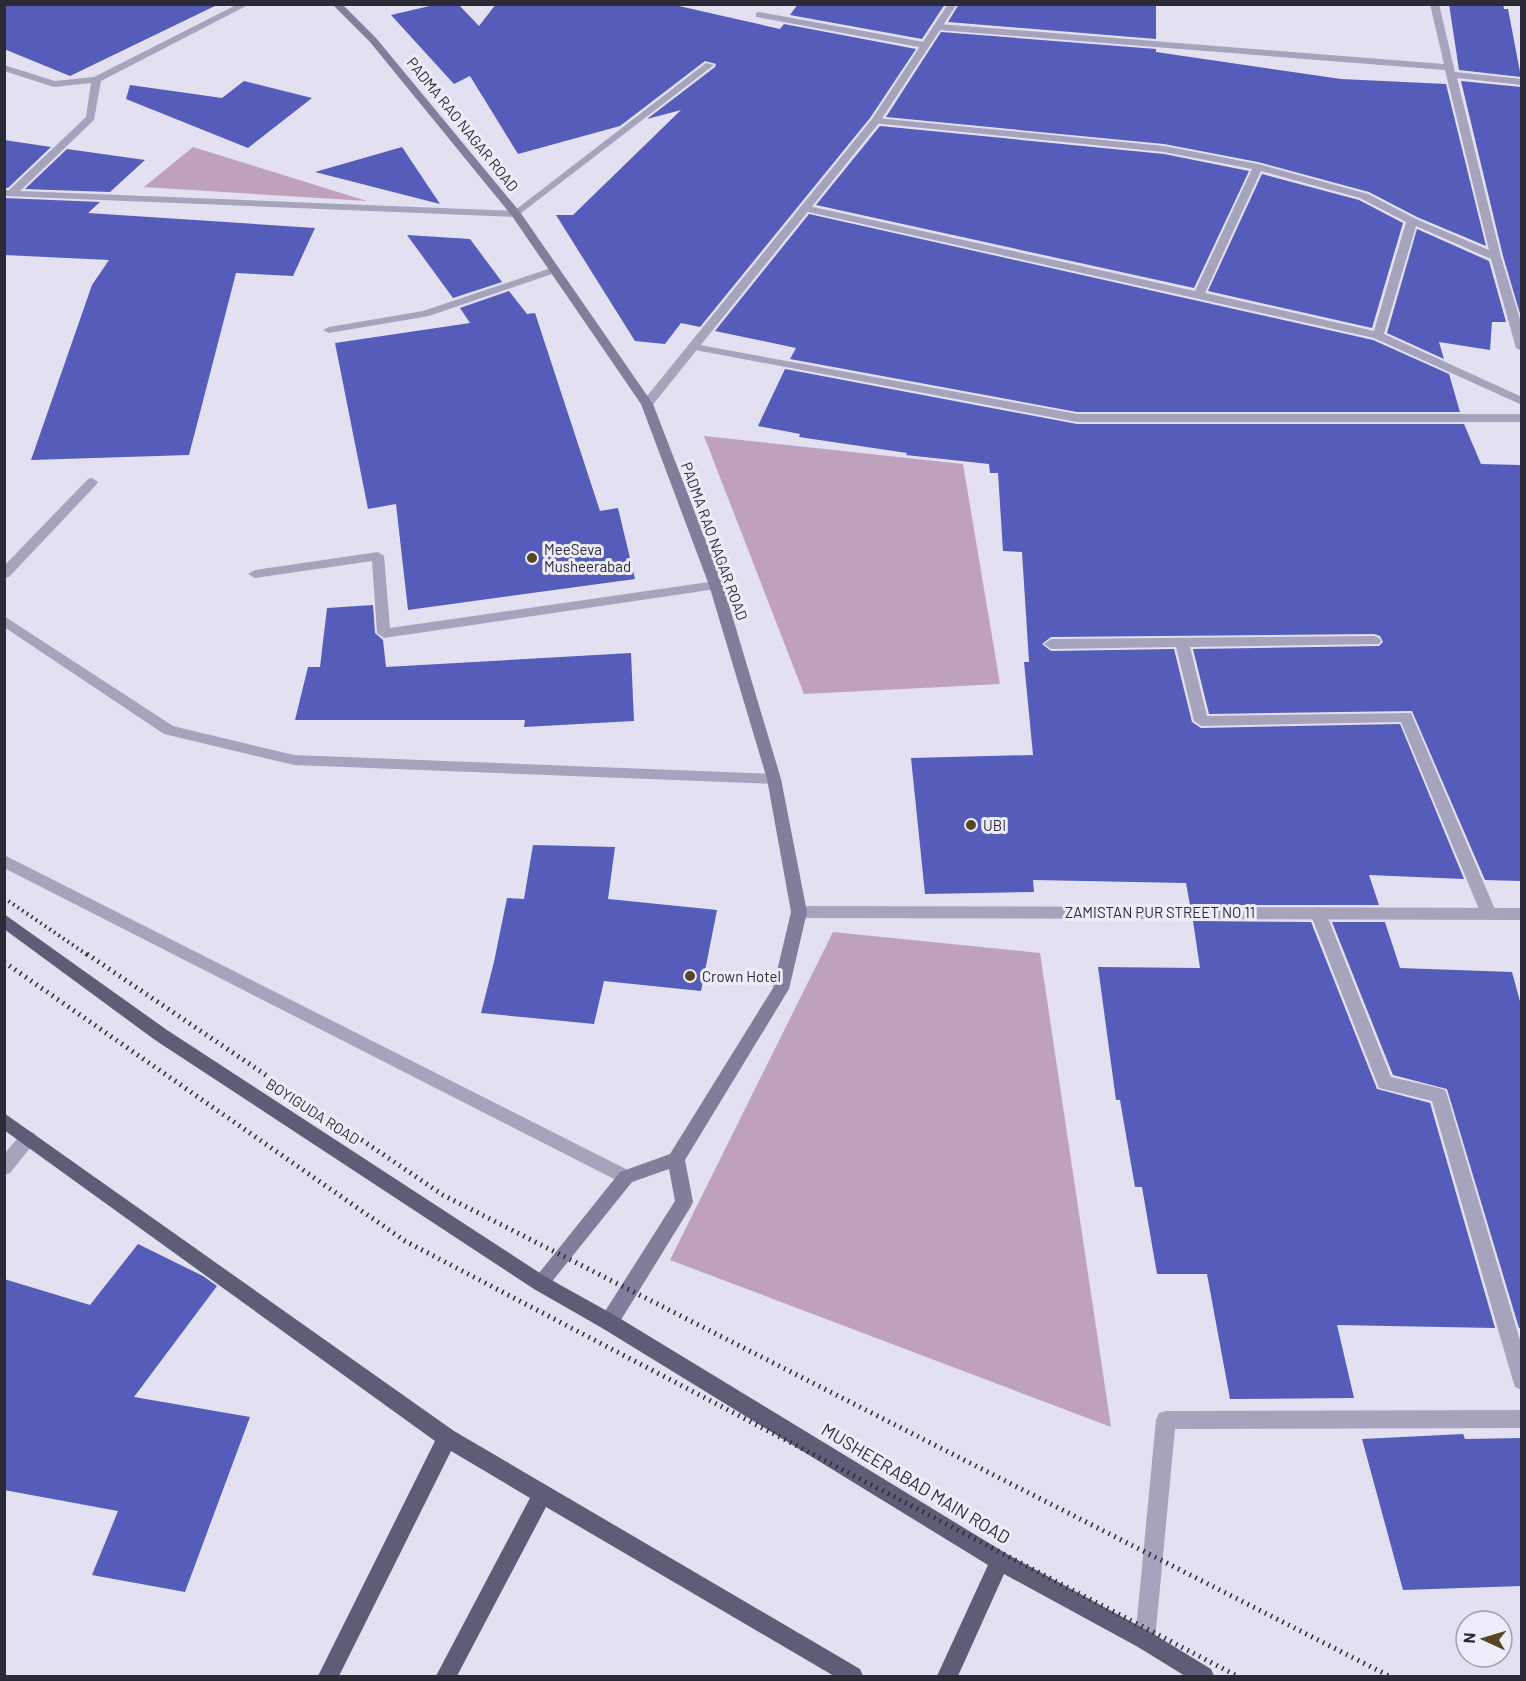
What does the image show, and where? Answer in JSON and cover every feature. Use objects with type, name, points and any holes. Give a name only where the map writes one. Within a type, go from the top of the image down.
[{"type":"main road","name":"PADMA RAO NAGAR ROAD","points":[[336,4],[373,40],[516,214],[647,404],[716,585],[774,779],[799,912],[781,989],[676,1159]]},
{"type":"main road","name":"BOYIGUDA ROAD","points":[[4,920],[161,1035],[540,1283],[609,1322]]},
{"type":"main road","points":[[4,1120],[447,1438],[853,1677]]},
{"type":"main road","points":[[540,1283],[626,1177],[676,1159],[684,1202],[609,1322]]},
{"type":"main road","name":"MUSHEERABAD MAIN ROAD","points":[[609,1322],[1000,1561],[1145,1640],[1204,1677]]},
{"type":"main road","points":[[328,1677],[447,1438]]},
{"type":"main road","points":[[446,1677],[542,1495]]},
{"type":"main road","points":[[947,1677],[1000,1561]]},
{"type":"street","points":[[4,68],[54,84],[96,80],[246,4]]},
{"type":"street","points":[[647,404],[876,121],[953,4]]},
{"type":"street","points":[[1434,4],[1496,257],[1521,348]]},
{"type":"street","points":[[759,15],[924,45]]},
{"type":"street","points":[[939,27],[1451,71],[1521,82]]},
{"type":"street","points":[[8,193],[516,214],[709,65]]},
{"type":"street","points":[[8,193],[92,118],[96,80]]},
{"type":"street","points":[[876,121],[1164,149],[1258,167],[1364,196],[1412,221],[1496,257]]},
{"type":"street","points":[[1199,296],[1258,167]]},
{"type":"street","points":[[804,208],[1378,335],[1521,402]]},
{"type":"street","points":[[1378,335],[1412,221]]},
{"type":"street","points":[[329,330],[425,314],[554,270]]},
{"type":"street","points":[[694,347],[1077,418],[1521,418]]},
{"type":"street","points":[[4,574],[92,483]]},
{"type":"street","points":[[255,574],[378,556],[384,633],[716,585]]},
{"type":"street","points":[[4,621],[170,730],[294,760],[774,779]]},
{"type":"street","points":[[1051,644],[1374,641]]},
{"type":"street","points":[[1182,643],[1201,721],[1406,717],[1489,914]]},
{"type":"street","points":[[4,861],[626,1177]]},
{"type":"street","name":"ZAMISTAN PUR STREET NO 11","points":[[799,912],[1521,914]]},
{"type":"street","points":[[1318,913],[1385,1083],[1439,1095],[1521,1382]]},
{"type":"street","points":[[4,1168],[28,1138]]},
{"type":"street","points":[[1145,1640],[1166,1420],[1521,1419]]},
{"type":"shaded area","points":[[193,147],[367,201],[144,187]]},
{"type":"shaded area","points":[[704,436],[963,464],[1000,684],[804,694]]},
{"type":"shaded area","points":[[833,932],[1040,953],[1111,1427],[670,1260]]},
{"type":"building","points":[[4,4],[219,4],[70,76],[4,49]]},
{"type":"building","points":[[438,4],[458,4],[479,26],[496,4],[670,4],[780,29],[784,24],[916,49],[870,118],[700,327],[681,323],[665,344],[635,341],[556,215],[573,215],[681,110],[647,119],[716,64],[705,61],[620,126],[518,154],[470,76],[454,84],[391,15]]},
{"type":"building","points":[[798,4],[945,4],[922,39],[790,15]]},
{"type":"building","points":[[959,4],[1156,4],[1156,39],[948,22]]},
{"type":"building","points":[[1449,4],[1503,4],[1504,9],[1508,9],[1521,77],[1459,70]]},
{"type":"building","points":[[941,32],[1156,49],[1156,52],[1341,79],[1446,84],[1486,246],[1417,217],[1369,192],[1258,162],[1164,144],[886,117]]},
{"type":"building","points":[[244,81],[312,98],[248,148],[126,99],[130,85],[222,98]]},
{"type":"building","points":[[1461,81],[1521,87],[1521,317],[1503,256]]},
{"type":"building","points":[[880,126],[1164,154],[1249,171],[1194,288],[816,205]]},
{"type":"building","points":[[4,140],[51,147],[8,188],[4,188]]},
{"type":"building","points":[[402,147],[440,204],[315,172]]},
{"type":"building","points":[[67,149],[145,160],[110,192],[25,189]]},
{"type":"building","points":[[1262,174],[1359,200],[1403,223],[1372,328],[1208,291]]},
{"type":"building","points":[[4,198],[100,202],[88,213],[315,228],[293,276],[236,273],[189,455],[31,460],[92,285],[109,260],[4,255]]},
{"type":"building","points":[[809,214],[1373,340],[1449,374],[1460,412],[1077,412],[790,359],[796,348],[715,331]]},
{"type":"building","points":[[1417,229],[1489,261],[1506,322],[1492,322],[1490,350],[1439,342],[1444,359],[1387,333]]},
{"type":"building","points":[[407,235],[470,239],[502,282],[453,298]]},
{"type":"building","points":[[509,291],[527,314],[535,313],[600,511],[618,508],[635,579],[408,610],[396,504],[368,509],[335,343],[470,323],[460,308]]},
{"type":"building","points":[[785,369],[1077,424],[1464,424],[1481,464],[1521,465],[1521,881],[1485,880],[1412,711],[1209,714],[1193,649],[1379,646],[1383,642],[1380,636],[1374,634],[1051,637],[1042,644],[1051,651],[1174,649],[1192,722],[1201,728],[1400,724],[1464,879],[1369,875],[1379,905],[1190,905],[1186,883],[1033,880],[1034,892],[925,894],[911,758],[1033,755],[1024,662],[1029,662],[1022,552],[1003,551],[998,473],[990,473],[989,464],[906,455],[907,453],[799,437],[800,434],[758,426]]},
{"type":"building","points":[[373,605],[375,633],[383,640],[386,667],[631,653],[634,721],[524,727],[525,720],[295,720],[308,667],[320,667],[327,608]]},
{"type":"building","points":[[533,845],[615,847],[608,899],[717,910],[701,991],[604,981],[594,1024],[481,1013],[507,898],[524,899]]},
{"type":"building","points":[[1193,921],[1311,922],[1377,1089],[1430,1103],[1495,1328],[1337,1325],[1354,1398],[1230,1399],[1207,1274],[1157,1274],[1142,1187],[1135,1187],[1120,1100],[1116,1100],[1098,967],[1200,968]]},
{"type":"building","points":[[1332,922],[1385,922],[1400,968],[1512,972],[1521,1005],[1521,1328],[1519,1328],[1447,1089],[1393,1075]]},
{"type":"building","points":[[138,1244],[203,1276],[217,1286],[134,1397],[250,1417],[185,1592],[92,1575],[118,1511],[4,1490],[4,1279],[90,1305]]},
{"type":"building","points":[[1463,1434],[1465,1439],[1521,1438],[1521,1586],[1403,1590],[1362,1439]]},
{"type":"railway","points":[[4,898],[89,956]]},
{"type":"railway","points":[[87,954],[443,1195],[1389,1676]]},
{"type":"railway","points":[[4,962],[405,1241],[1237,1676]]},
{"type":"place","name":"MeeSeva Musheerabad","points":[[532,558]]},
{"type":"place","name":"UBI","points":[[971,825]]},
{"type":"place","name":"Crown Hotel","points":[[690,976]]}]
